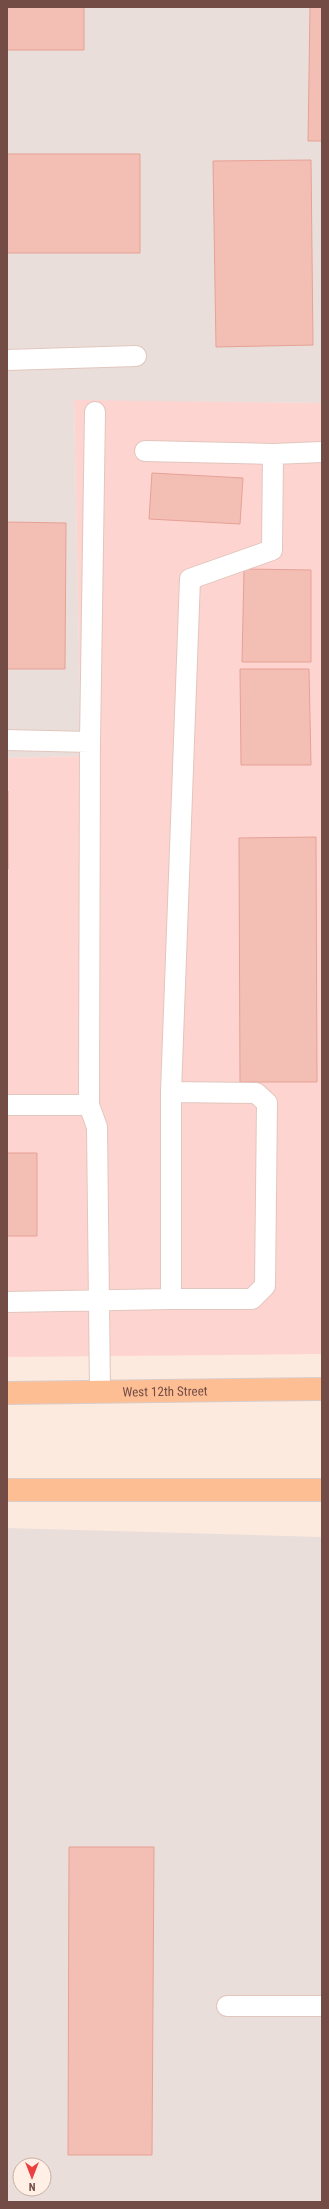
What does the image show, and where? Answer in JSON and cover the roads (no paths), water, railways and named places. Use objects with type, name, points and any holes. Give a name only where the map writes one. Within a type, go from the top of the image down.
[{"type":"main road","name":"West 12th Street","points":[[7,1393],[322,1389]]},
{"type":"main road","points":[[7,1490],[322,1490]]},
{"type":"lane","points":[[7,360],[136,356]]},
{"type":"lane","points":[[95,412],[90,742],[89,1105],[97,1127],[100,1392]]},
{"type":"lane","points":[[145,450],[273,454],[322,452]]},
{"type":"lane","points":[[171,1299],[171,1092],[190,579],[272,550],[273,454]]},
{"type":"lane","points":[[7,740],[90,742]]},
{"type":"lane","points":[[7,1302],[252,1299],[265,1286],[267,1103],[256,1093],[171,1092]]},
{"type":"lane","points":[[7,1105],[89,1105]]},
{"type":"lane","points":[[227,2006],[322,2006]]}]
